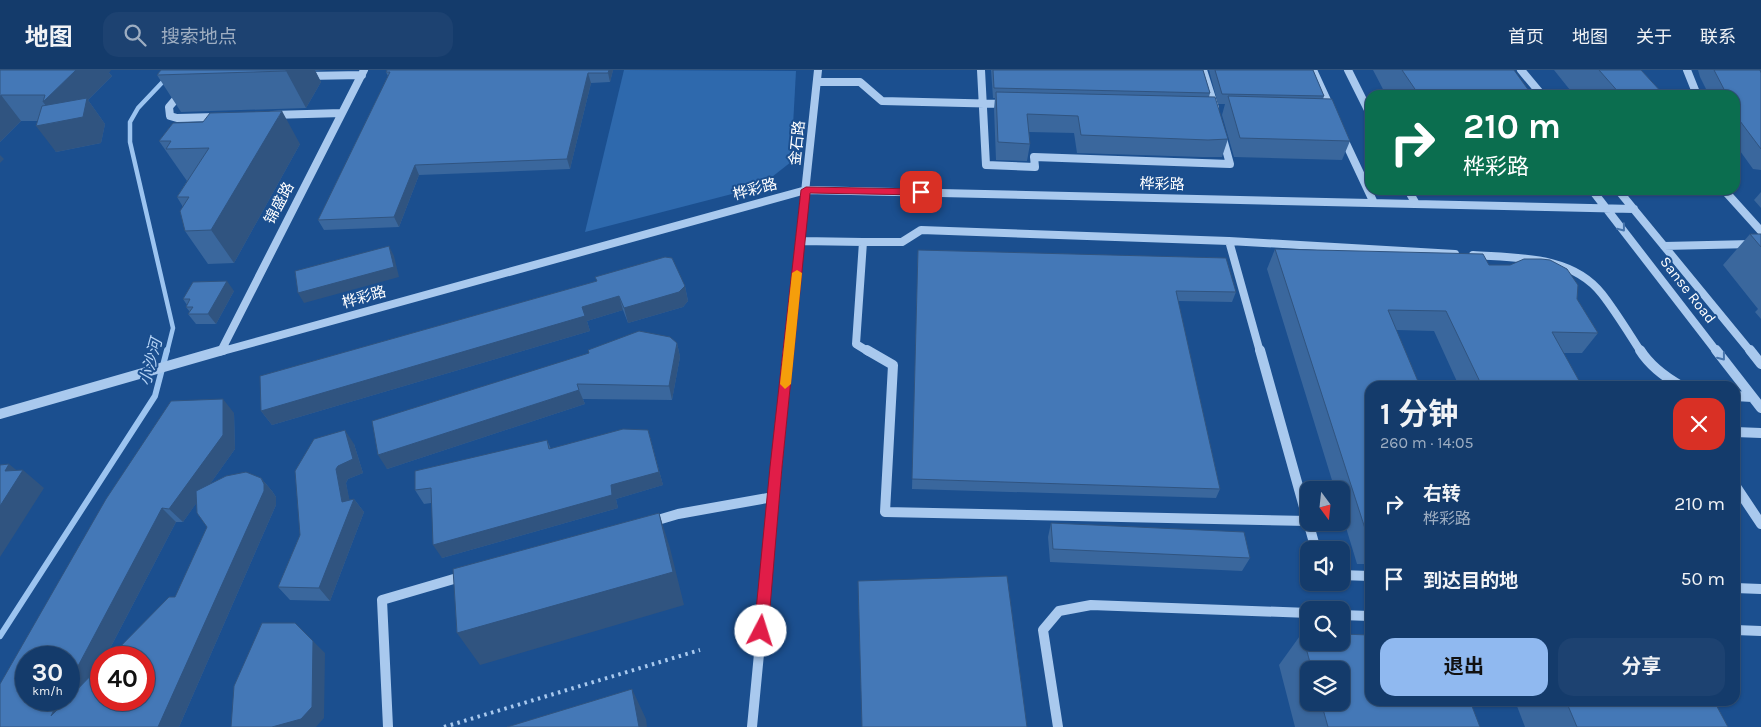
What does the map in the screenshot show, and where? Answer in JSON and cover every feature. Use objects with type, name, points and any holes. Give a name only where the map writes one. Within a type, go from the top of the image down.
[{"type":"street","name":"金石路","points":[[752,727],[818,70]]},
{"type":"street","points":[[981,70],[986,165],[1035,167],[1034,156],[1230,164],[1220,127]]},
{"type":"street","points":[[1203,70],[1218,118]]},
{"type":"street","points":[[1313,70],[1336,121]]},
{"type":"street","points":[[1348,70],[1365,104]]},
{"type":"street","points":[[1521,70],[1538,90]]},
{"type":"street","points":[[1687,70],[1695,90]]},
{"type":"street","points":[[299,77],[363,72]]},
{"type":"street","name":"锦盛路","points":[[221,351],[252,285],[363,72]]},
{"type":"street","points":[[817,82],[860,82],[882,101],[1013,104]]},
{"type":"street","points":[[190,85],[169,107],[170,116],[177,118],[226,117]]},
{"type":"street","points":[[1205,108],[1225,109]]},
{"type":"street","points":[[1322,112],[1332,112]]},
{"type":"street","points":[[265,116],[342,113]]},
{"type":"street","points":[[1340,129],[1365,183]]},
{"type":"street","name":"桦彩路","points":[[0,414],[181,362],[806,190],[1634,209]]},
{"type":"street","points":[[1370,195],[1374,203]]},
{"type":"street","points":[[1411,195],[1416,204]]},
{"type":"street","name":"Sanse Road","points":[[1596,195],[1740,381]]},
{"type":"street","name":"Sanse Road","points":[[1622,195],[1761,364]]},
{"type":"street","points":[[1729,195],[1761,231]]},
{"type":"street","points":[[801,241],[902,242],[921,230],[1229,241],[1538,259],[1560,265],[1581,276],[1602,292],[1645,358],[1673,381]]},
{"type":"street","points":[[1229,241],[1300,493]]},
{"type":"street","points":[[863,242],[856,344],[893,365],[885,512],[1300,521]]},
{"type":"street","points":[[1664,246],[1760,244]]},
{"type":"street","name":"Sanse Road","points":[[1740,381],[1761,408]]},
{"type":"street","points":[[1740,396],[1752,397]]},
{"type":"street","points":[[1740,432],[1761,433]]},
{"type":"street","points":[[1740,492],[1761,524]]},
{"type":"street","points":[[640,525],[678,514],[774,497]]},
{"type":"street","points":[[388,727],[382,600],[477,572]]},
{"type":"street","points":[[1350,575],[1365,576]]},
{"type":"street","points":[[1740,588],[1761,589]]},
{"type":"street","points":[[1058,727],[1043,630],[1059,611],[1091,605],[1300,613]]},
{"type":"street","points":[[1350,615],[1365,616]]},
{"type":"street","points":[[1740,630],[1761,631]]},
{"type":"path","points":[[444,727],[700,650]]},
{"type":"shaded area","points":[[624,70],[796,71],[791,162],[759,187],[585,232]]},
{"type":"building","points":[[0,70],[76,70],[43,102],[45,95],[1,95],[0,97]]},
{"type":"building","points":[[161,70],[286,70],[286,71],[157,75]]},
{"type":"building","points":[[387,70],[609,70],[608,73],[588,73],[567,159],[415,165],[394,217],[318,220],[390,72],[386,72]]},
{"type":"building","points":[[993,70],[1203,70],[1210,93],[994,88]]},
{"type":"building","points":[[1215,70],[1313,70],[1324,96],[1222,94]]},
{"type":"building","points":[[1402,70],[1514,70],[1528,90],[1416,90]]},
{"type":"building","points":[[1599,70],[1641,70],[1659,90],[1617,90]]},
{"type":"building","points":[[1714,70],[1760,70],[1761,149],[1740,121],[1740,90],[1724,90]]},
{"type":"building","points":[[996,92],[1215,97],[1228,139],[1208,140],[1081,135],[1078,116],[1027,114],[1030,144],[998,142]]},
{"type":"building","points":[[1228,96],[1332,99],[1350,141],[1240,138]]},
{"type":"building","points":[[87,98],[83,117],[36,126],[42,106]]},
{"type":"building","points":[[282,111],[211,230],[185,231],[180,211],[189,197],[177,197],[209,148],[166,149],[171,141],[159,141],[173,123],[203,122],[210,113]]},
{"type":"building","points":[[1750,234],[1761,234],[1761,247]]},
{"type":"building","points":[[389,246],[394,267],[298,293],[295,271]]},
{"type":"building","points":[[1275,249],[1483,254],[1489,265],[1510,265],[1524,259],[1550,260],[1567,269],[1578,285],[1577,299],[1598,333],[1552,332],[1579,381],[1480,381],[1446,311],[1388,310],[1418,381],[1365,381],[1365,528]]},
{"type":"building","points":[[918,250],[1226,258],[1236,292],[1176,291],[1220,489],[912,479]]},
{"type":"building","points":[[665,257],[672,258],[685,286],[679,292],[624,308],[619,296],[582,307],[585,316],[261,411],[260,376],[597,281],[595,277]]},
{"type":"building","points":[[227,281],[208,314],[188,314],[193,307],[186,307],[190,299],[183,299],[193,282]]},
{"type":"building","points":[[639,331],[670,337],[677,343],[669,386],[577,384],[579,390],[378,455],[372,421],[589,353],[588,350]]},
{"type":"building","points":[[223,399],[223,435],[169,509],[162,508],[80,662],[80,646],[22,646],[106,499],[171,401]]},
{"type":"building","points":[[623,429],[648,430],[659,472],[611,485],[612,495],[433,545],[431,488],[415,490],[415,471],[547,440],[549,449]]},
{"type":"building","points":[[345,430],[353,459],[338,466],[336,469],[342,502],[354,499],[319,588],[278,587],[300,535],[295,471],[314,439]]},
{"type":"building","points":[[9,464],[5,471],[23,470],[0,506],[0,465]]},
{"type":"building","points":[[246,472],[261,478],[264,484],[264,491],[158,727],[0,727],[0,684],[15,658],[15,711],[54,711],[51,716],[56,711],[80,711],[80,687],[90,676],[90,711],[155,711],[155,646],[121,646],[169,597],[175,597],[207,527],[197,513],[196,491],[226,476]]},
{"type":"building","points":[[659,513],[673,572],[457,633],[453,569]]},
{"type":"building","points":[[1051,523],[1244,532],[1250,558],[1053,549]]},
{"type":"building","points":[[1007,576],[1027,727],[862,727],[858,581]]},
{"type":"building","points":[[262,623],[295,623],[313,641],[312,707],[301,719],[272,727],[231,727],[234,686]]},
{"type":"building","points":[[1350,634],[1365,635],[1365,706],[1472,706],[1480,727],[1328,727],[1324,711],[1350,711],[1350,661],[1310,661],[1307,651],[1350,651]]},
{"type":"building","points":[[632,689],[639,727],[507,727]]},
{"type":"building","points":[[1568,706],[1717,706],[1728,727],[1577,727]]},
{"type":"waterway","name":"小沙河","points":[[167,352],[173,328],[130,142],[130,122],[138,108],[174,70]]},
{"type":"waterway","name":"小沙河","points":[[0,636],[155,396],[167,350]]},
{"type":"slow traffic","points":[[785,384],[797,273]]},
{"type":"route","points":[[761,631],[776,467],[806,190],[921,192]]}]
